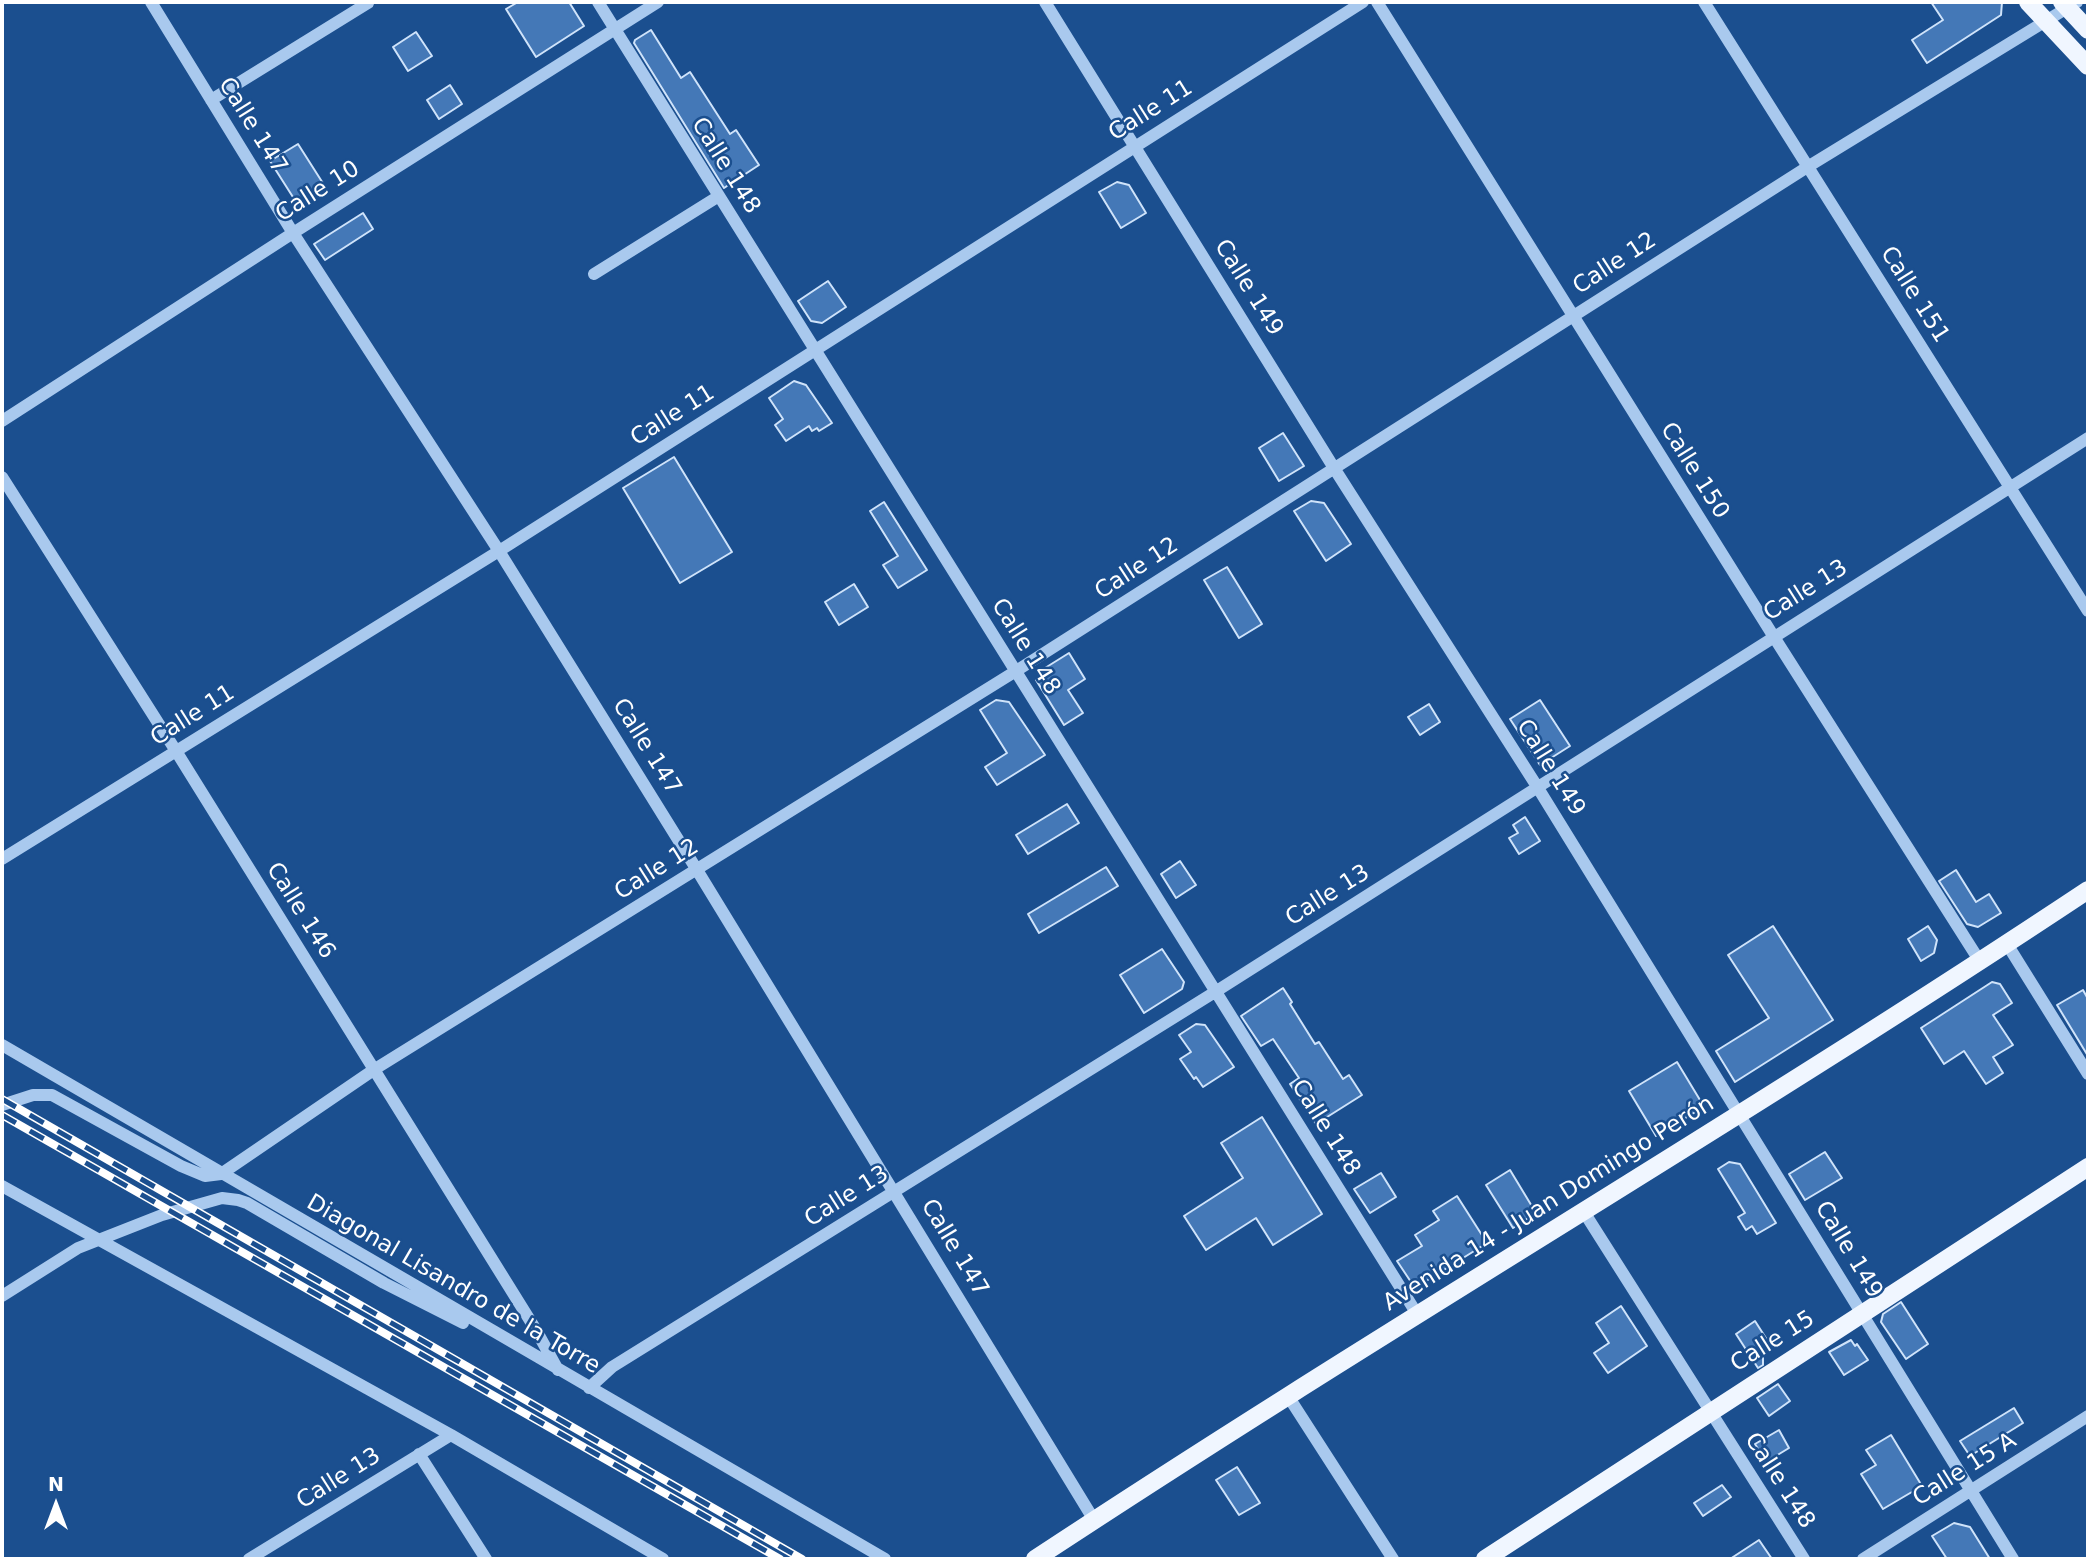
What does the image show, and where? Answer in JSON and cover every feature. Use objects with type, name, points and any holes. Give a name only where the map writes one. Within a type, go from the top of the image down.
[{"type":"main road","points":[[2028,2],[2088,66]]},
{"type":"main road","points":[[2069,4],[2088,30]]},
{"type":"main road","name":"Avenida 14 - Juan Domingo Perón","points":[[1035,1559],[1416,1314],[1741,1114],[2088,890]]},
{"type":"main road","name":"Calle 15","points":[[1485,1559],[2088,1167]]},
{"type":"street","name":"Calle 147","points":[[151,2],[293,233],[499,551],[896,1192],[1094,1520]]},
{"type":"street","name":"Calle 148","points":[[598,2],[1416,1314]]},
{"type":"street","name":"Calle 10","points":[[2,421],[658,2]]},
{"type":"street","name":"Calle 149","points":[[1045,2],[1334,468],[1741,1114],[2012,1559]]},
{"type":"street","name":"Calle 11","points":[[2,859],[499,551],[1363,2]]},
{"type":"street","name":"Calle 150","points":[[1377,2],[1773,637],[1979,960]]},
{"type":"street","name":"Calle 151","points":[[1704,2],[2088,611]]},
{"type":"street","points":[[211,100],[368,3]]},
{"type":"street","name":"Calle 12","points":[[221,1174],[375,1069],[1016,671],[1809,166],[2046,21],[2069,4]]},
{"type":"street","points":[[594,274],[719,196]]},
{"type":"street","name":"Calle 13","points":[[589,1388],[612,1367],[1215,992],[2088,438]]},
{"type":"street","name":"Calle 146","points":[[2,477],[375,1069],[536,1329],[558,1370]]},
{"type":"street","points":[[2007,944],[2088,1074]]},
{"type":"street","name":"Diagonal Lisandro de la Torre","points":[[2,1045],[885,1559]]},
{"type":"street","points":[[2,1105],[33,1095],[52,1095],[181,1166],[205,1176],[221,1174]]},
{"type":"street","points":[[2,1185],[450,1435],[663,1559]]},
{"type":"street","points":[[2,1296],[78,1248],[162,1215],[222,1198],[238,1199],[384,1283],[558,1370]]},
{"type":"street","name":"Calle 148","points":[[1584,1212],[1804,1559]]},
{"type":"street","points":[[1288,1395],[1393,1559]]},
{"type":"street","name":"Calle 15 A","points":[[1863,1559],[2088,1416]]},
{"type":"street","name":"Calle 13","points":[[249,1559],[450,1435]]},
{"type":"street","points":[[419,1454],[486,1559]]},
{"type":"building","points":[[518,2],[569,2],[584,26],[536,57],[506,9]]},
{"type":"building","points":[[1931,2],[2002,2],[2001,15],[1927,63],[1912,40],[1943,20]]},
{"type":"building","points":[[651,30],[681,78],[690,72],[730,134],[736,130],[759,165],[724,188],[634,43]]},
{"type":"building","points":[[416,32],[432,56],[408,71],[393,47]]},
{"type":"building","points":[[450,85],[462,104],[439,119],[427,100]]},
{"type":"building","points":[[298,144],[326,188],[298,205],[270,161]]},
{"type":"building","points":[[1117,182],[1129,185],[1146,213],[1121,228],[1099,192]]},
{"type":"building","points":[[363,213],[373,229],[325,260],[314,244]]},
{"type":"building","points":[[828,281],[846,307],[822,323],[811,321],[798,301]]},
{"type":"building","points":[[794,381],[806,385],[832,423],[819,431],[817,428],[812,431],[809,426],[786,441],[775,425],[783,419],[769,398]]},
{"type":"building","points":[[1283,433],[1304,466],[1279,481],[1259,448]]},
{"type":"building","points":[[674,457],[732,552],[680,583],[623,488]]},
{"type":"building","points":[[1311,501],[1324,503],[1351,544],[1326,561],[1294,511]]},
{"type":"building","points":[[884,502],[927,570],[898,588],[883,565],[898,556],[870,511]]},
{"type":"building","points":[[1227,567],[1262,624],[1239,638],[1204,580]]},
{"type":"building","points":[[854,584],[868,607],[839,625],[825,602]]},
{"type":"building","points":[[1069,653],[1085,679],[1068,690],[1083,713],[1064,725],[1036,680],[1048,673],[1045,668]]},
{"type":"building","points":[[996,700],[1009,702],[1045,755],[997,785],[985,767],[1007,753],[980,710]]},
{"type":"building","points":[[1540,700],[1570,746],[1540,765],[1510,719]]},
{"type":"building","points":[[1429,704],[1440,722],[1420,735],[1408,717]]},
{"type":"building","points":[[1067,804],[1079,823],[1028,854],[1016,835]]},
{"type":"building","points":[[1525,817],[1540,841],[1519,854],[1509,838],[1518,833],[1513,825]]},
{"type":"building","points":[[1180,861],[1196,885],[1176,898],[1161,874]]},
{"type":"building","points":[[1106,867],[1118,886],[1039,933],[1028,914]]},
{"type":"building","points":[[1956,870],[1976,902],[1989,894],[2001,913],[1978,927],[1967,924],[1939,881]]},
{"type":"building","points":[[1773,926],[1833,1020],[1735,1082],[1716,1051],[1769,1018],[1728,955]]},
{"type":"building","points":[[1928,926],[1937,940],[1934,953],[1921,961],[1908,939]]},
{"type":"building","points":[[1162,949],[1184,982],[1182,989],[1144,1013],[1120,975]]},
{"type":"building","points":[[1992,982],[2000,984],[2012,1003],[1993,1015],[2013,1045],[1993,1057],[2003,1073],[1986,1084],[1964,1051],[1944,1064],[1921,1028]]},
{"type":"building","points":[[1283,988],[1315,1044],[1319,1042],[1343,1079],[1349,1075],[1362,1095],[1316,1124],[1290,1084],[1299,1078],[1273,1039],[1261,1046],[1241,1016]]},
{"type":"building","points":[[2083,990],[2088,999],[2088,1056],[2057,1005]]},
{"type":"building","points":[[1196,1024],[1205,1025],[1234,1067],[1203,1087],[1180,1059],[1191,1052],[1179,1035]]},
{"type":"building","points":[[1677,1062],[1700,1100],[1697,1111],[1656,1136],[1629,1091]]},
{"type":"building","points":[[1262,1117],[1322,1214],[1273,1245],[1256,1218],[1206,1250],[1184,1216],[1243,1178],[1221,1143]]},
{"type":"building","points":[[1825,1152],[1842,1178],[1805,1200],[1789,1174]]},
{"type":"building","points":[[1729,1162],[1740,1164],[1776,1223],[1757,1234],[1752,1226],[1746,1230],[1738,1217],[1745,1213],[1718,1169]]},
{"type":"building","points":[[1510,1170],[1536,1213],[1513,1228],[1486,1185]]},
{"type":"building","points":[[1381,1173],[1396,1197],[1370,1213],[1354,1189]]},
{"type":"building","points":[[1457,1196],[1487,1243],[1415,1288],[1397,1261],[1422,1246],[1415,1235],[1439,1220],[1433,1211]]},
{"type":"building","points":[[1901,1302],[1928,1344],[1906,1359],[1881,1322],[1883,1314]]},
{"type":"building","points":[[1621,1306],[1647,1346],[1608,1373],[1594,1353],[1609,1343],[1596,1323]]},
{"type":"building","points":[[1755,1321],[1771,1346],[1763,1352],[1763,1365],[1758,1368],[1736,1334]]},
{"type":"building","points":[[1851,1340],[1868,1360],[1844,1375],[1829,1352]]},
{"type":"building","points":[[1778,1384],[1790,1401],[1769,1416],[1757,1398]]},
{"type":"building","points":[[2014,1408],[2023,1423],[1970,1456],[1960,1441]]},
{"type":"building","points":[[1779,1430],[1789,1448],[1766,1462],[1755,1444]]},
{"type":"building","points":[[1891,1435],[1922,1486],[1883,1509],[1861,1474],[1876,1465],[1866,1450]]},
{"type":"building","points":[[1237,1467],[1260,1503],[1239,1515],[1216,1480]]},
{"type":"building","points":[[1722,1485],[1731,1497],[1703,1516],[1694,1503]]},
{"type":"building","points":[[1954,1523],[1970,1527],[1990,1559],[1947,1559],[1932,1536]]},
{"type":"building","points":[[1759,1540],[1772,1559],[1730,1559]]},
{"type":"railway","points":[[2,1099],[802,1559]]},
{"type":"railway","points":[[2,1115],[780,1559]]}]
